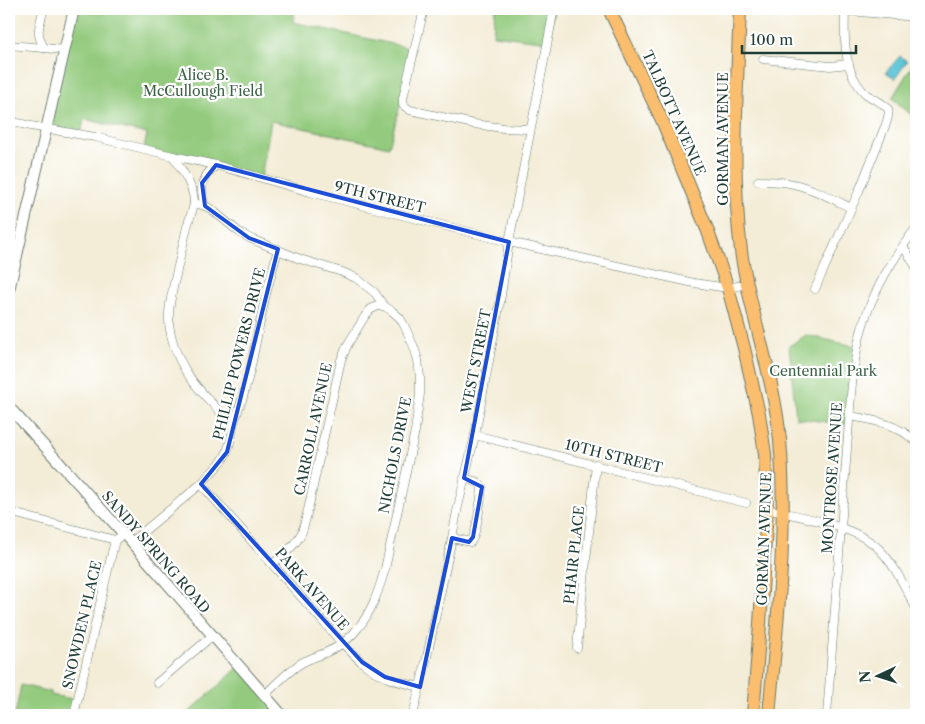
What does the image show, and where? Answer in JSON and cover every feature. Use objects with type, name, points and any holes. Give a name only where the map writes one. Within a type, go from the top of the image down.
[{"type":"main road","name":"TALBOTT AVENUE","points":[[609,9],[686,175],[728,288]]},
{"type":"main road","name":"GORMAN AVENUE","points":[[740,9],[735,181],[741,250],[776,411],[783,479],[780,582],[769,715]]},
{"type":"main road","name":"GORMAN AVENUE","points":[[728,288],[746,354],[759,414],[765,454],[767,509],[752,715]]},
{"type":"street","points":[[43,9],[38,35],[44,48]]},
{"type":"street","points":[[9,290],[74,9]]},
{"type":"street","points":[[424,9],[403,98],[404,105],[410,110],[462,122],[495,127],[530,129]]},
{"type":"street","name":"WEST STREET","points":[[412,715],[420,687],[464,478],[475,435],[500,302],[509,242],[554,9]]},
{"type":"street","points":[[827,9],[916,18]]},
{"type":"street","points":[[815,289],[851,208],[889,113],[886,106],[867,94],[854,77],[849,64],[844,32],[845,10]]},
{"type":"street","points":[[9,45],[64,50]]},
{"type":"street","points":[[763,59],[830,66],[849,64]]},
{"type":"street","name":"9TH STREET","points":[[9,121],[95,137],[216,165],[285,185],[509,242],[694,283],[728,288],[747,284]]},
{"type":"street","points":[[173,156],[190,186],[194,203],[170,306],[168,319],[170,333],[187,374],[199,390],[233,425]]},
{"type":"street","points":[[205,206],[202,196],[202,183],[204,177],[216,165]]},
{"type":"street","points":[[758,181],[795,184],[851,208]]},
{"type":"street","name":"NICHOLS DRIVE","points":[[194,203],[205,206],[244,235],[259,242],[300,259],[356,278],[375,293],[384,306],[400,318],[418,360],[420,377],[418,412],[394,528],[379,588],[371,608],[359,628],[342,643],[334,649],[297,666],[265,695]]},
{"type":"street","name":"MONTROSE AVENUE","points":[[828,715],[855,358],[864,323],[882,278],[916,228]]},
{"type":"street","points":[[903,246],[916,267]]},
{"type":"street","name":"PHILLIP POWERS DRIVE","points":[[123,539],[201,484],[227,452],[233,425],[246,388],[265,298],[278,250]]},
{"type":"street","name":"CARROLL AVENUE","points":[[273,564],[296,542],[301,534],[308,510],[337,375],[348,344],[371,309],[384,306]]},
{"type":"street","name":"SANDY SPRING ROAD","points":[[9,407],[123,539],[282,715]]},
{"type":"street","points":[[850,416],[884,423],[906,434],[916,442]]},
{"type":"street","name":"10TH STREET","points":[[475,435],[746,503]]},
{"type":"street","name":"PHAIR PLACE","points":[[577,648],[596,464]]},
{"type":"street","points":[[452,538],[471,542],[474,537],[482,487],[478,482],[464,478]]},
{"type":"street","name":"PARK AVENUE","points":[[201,484],[342,643],[362,662],[378,674],[420,687]]},
{"type":"street","points":[[767,509],[815,520],[863,537],[878,548],[892,565],[916,608]]},
{"type":"street","points":[[9,512],[123,539]]},
{"type":"street","name":"SNOWDEN PLACE","points":[[74,715],[123,539]]},
{"type":"street","points":[[157,683],[212,636]]},
{"type":"highlighted area","points":[[216,165],[509,242],[464,478],[482,487],[473,537],[469,542],[452,538],[420,687],[385,677],[362,662],[201,484],[227,452],[278,249],[249,238],[205,206],[202,183]]},
{"type":"green space","name":"Alice B. McCullough Field","points":[[73,9],[295,9],[293,22],[415,49],[389,147],[271,121],[261,178],[144,148],[147,134],[84,119],[81,134],[46,128]]},
{"type":"green space","points":[[495,9],[554,9],[548,42],[493,35]]},
{"type":"green space","points":[[914,62],[916,63],[916,119],[892,98]]},
{"type":"green space","name":"Centennial Park","points":[[806,335],[858,347],[849,425],[796,418],[789,346]]},
{"type":"green space","points":[[240,666],[282,715],[186,715]]},
{"type":"green space","points":[[21,685],[51,692],[51,695],[78,700],[74,715],[15,715]]},
{"type":"water","points":[[900,56],[907,61],[895,79],[886,72]]}]
